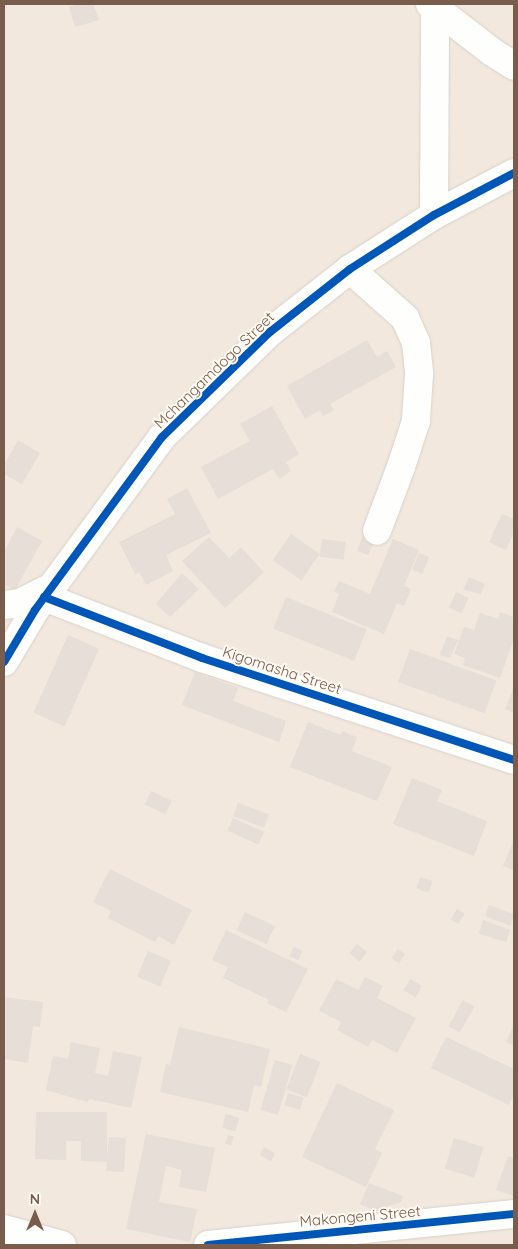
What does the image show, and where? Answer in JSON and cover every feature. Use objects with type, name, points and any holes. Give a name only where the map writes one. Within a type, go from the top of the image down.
[{"type":"street","points":[[432,6],[492,52],[514,66]]},
{"type":"street","points":[[432,6],[434,214]]},
{"type":"street","name":"Mchangamdogo Street","points":[[4,662],[48,592],[162,438],[270,332],[350,269],[434,214],[514,173]]},
{"type":"street","points":[[350,269],[405,318],[416,343],[419,374],[416,420],[401,468],[377,531]]},
{"type":"street","points":[[4,605],[20,603],[48,592]]},
{"type":"street","name":"Kigomasha Street","points":[[48,592],[202,658],[514,760]]},
{"type":"street","name":"Makongeni Street","points":[[208,1245],[514,1214]]},
{"type":"street","points":[[4,1229],[62,1245]]},
{"type":"shaded area","points":[[4,4],[514,4],[514,1245],[4,1245]]},
{"type":"building","points":[[78,4],[93,4],[99,20],[75,27],[69,7]]},
{"type":"building","points":[[367,340],[377,357],[387,351],[396,367],[330,404],[334,410],[323,416],[320,410],[305,419],[287,386]]},
{"type":"building","points":[[272,406],[299,454],[286,462],[291,471],[279,479],[273,469],[218,499],[201,467],[250,441],[240,424]]},
{"type":"building","points":[[18,440],[40,453],[22,484],[4,474],[4,465]]},
{"type":"building","points":[[187,488],[211,533],[166,555],[173,571],[146,585],[139,572],[135,574],[119,542],[175,514],[167,499]]},
{"type":"building","points":[[502,514],[514,519],[514,532],[506,550],[489,542]]},
{"type":"building","points":[[17,527],[42,541],[15,590],[4,584],[4,552]]},
{"type":"building","points":[[291,534],[320,554],[301,580],[273,560]]},
{"type":"building","points":[[363,535],[374,539],[368,555],[357,551]]},
{"type":"building","points":[[209,537],[229,558],[241,547],[264,572],[225,608],[182,561]]},
{"type":"building","points":[[322,539],[346,542],[344,560],[320,557]]},
{"type":"building","points":[[393,539],[419,550],[404,586],[411,589],[404,606],[397,603],[384,634],[332,612],[339,594],[334,591],[339,581],[370,594]]},
{"type":"building","points":[[419,553],[429,557],[422,574],[412,570]]},
{"type":"building","points":[[182,573],[199,589],[170,617],[156,604]]},
{"type":"building","points":[[469,577],[485,584],[481,594],[463,590]]},
{"type":"building","points":[[456,592],[469,598],[462,613],[449,607]]},
{"type":"building","points":[[286,597],[367,630],[354,661],[273,629]]},
{"type":"building","points":[[500,612],[514,617],[514,638],[500,678],[463,665],[465,658],[454,654],[464,627],[474,630],[480,613],[498,619]]},
{"type":"building","points":[[68,635],[99,649],[64,726],[33,713]]},
{"type":"building","points":[[447,636],[458,640],[450,658],[440,655]]},
{"type":"building","points":[[410,649],[496,680],[484,713],[398,682]]},
{"type":"building","points":[[195,672],[238,688],[233,701],[286,721],[279,742],[182,705]]},
{"type":"building","points":[[514,687],[514,713],[505,709]]},
{"type":"building","points":[[308,722],[341,735],[342,731],[357,737],[352,751],[392,767],[377,801],[290,767]]},
{"type":"building","points":[[412,778],[442,790],[437,801],[487,821],[474,856],[393,824]]},
{"type":"building","points":[[151,791],[172,801],[166,814],[145,805]]},
{"type":"building","points":[[238,803],[269,814],[264,827],[233,816]]},
{"type":"building","points":[[233,818],[264,832],[258,845],[227,831]]},
{"type":"building","points":[[514,840],[514,870],[503,866]]},
{"type":"building","points":[[110,869],[192,910],[174,945],[158,936],[155,942],[108,918],[111,911],[93,902]]},
{"type":"building","points":[[420,877],[432,881],[429,892],[416,888]]},
{"type":"building","points":[[489,905],[514,914],[510,926],[485,916]]},
{"type":"building","points":[[457,909],[465,914],[458,924],[451,919]]},
{"type":"building","points":[[245,912],[275,926],[266,944],[237,930]]},
{"type":"building","points":[[483,920],[510,930],[506,942],[479,934]]},
{"type":"building","points":[[226,930],[308,969],[286,1012],[267,1003],[269,1000],[223,978],[228,967],[212,960]]},
{"type":"building","points":[[357,944],[367,952],[360,962],[349,953]]},
{"type":"building","points":[[294,947],[303,951],[298,960],[289,956]]},
{"type":"building","points":[[398,949],[405,954],[399,963],[392,958]]},
{"type":"building","points":[[148,951],[171,961],[160,987],[137,977]]},
{"type":"building","points":[[365,977],[383,986],[377,998],[416,1018],[397,1053],[372,1040],[368,1047],[337,1030],[341,1022],[319,1011],[336,979],[358,990]]},
{"type":"building","points":[[410,979],[422,986],[416,997],[404,990]]},
{"type":"building","points":[[4,997],[43,1002],[40,1027],[33,1026],[28,1063],[4,1059]]},
{"type":"building","points":[[463,1000],[474,1006],[460,1033],[448,1026]]},
{"type":"building","points":[[514,1024],[514,1046],[506,1042]]},
{"type":"building","points":[[179,1027],[270,1049],[261,1087],[254,1085],[248,1112],[160,1092],[166,1064],[170,1065]]},
{"type":"building","points":[[446,1037],[514,1069],[514,1094],[509,1105],[431,1068]]},
{"type":"building","points":[[71,1042],[100,1048],[95,1073],[108,1076],[113,1051],[142,1057],[131,1108],[89,1099],[88,1102],[46,1090],[53,1056],[68,1059]]},
{"type":"building","points":[[300,1054],[321,1062],[307,1097],[286,1089]]},
{"type":"building","points":[[275,1060],[292,1065],[278,1115],[261,1110]]},
{"type":"building","points":[[337,1083],[394,1110],[375,1149],[382,1153],[366,1187],[302,1157]]},
{"type":"building","points":[[288,1093],[303,1097],[300,1110],[285,1106]]},
{"type":"building","points":[[36,1112],[107,1112],[107,1158],[109,1137],[126,1138],[124,1172],[106,1171],[107,1162],[81,1161],[81,1141],[66,1141],[66,1160],[35,1159]]},
{"type":"building","points":[[226,1114],[239,1118],[235,1131],[222,1127]]},
{"type":"building","points":[[146,1134],[215,1148],[206,1192],[179,1187],[182,1170],[166,1166],[159,1202],[197,1209],[190,1242],[126,1229]]},
{"type":"building","points":[[228,1135],[234,1137],[231,1145],[225,1144]]},
{"type":"building","points":[[454,1138],[484,1147],[474,1178],[445,1169]]},
{"type":"building","points":[[264,1147],[275,1153],[271,1161],[260,1155]]},
{"type":"building","points":[[508,1156],[514,1158],[514,1196],[496,1190]]},
{"type":"building","points":[[369,1183],[403,1196],[401,1202],[375,1211],[360,1204]]},
{"type":"cycle path","points":[[4,662],[35,610],[162,437],[270,332],[350,269],[434,215],[514,173]]},
{"type":"cycle path","points":[[44,597],[202,658],[514,760]]},
{"type":"cycle path","points":[[208,1245],[514,1214]]}]
